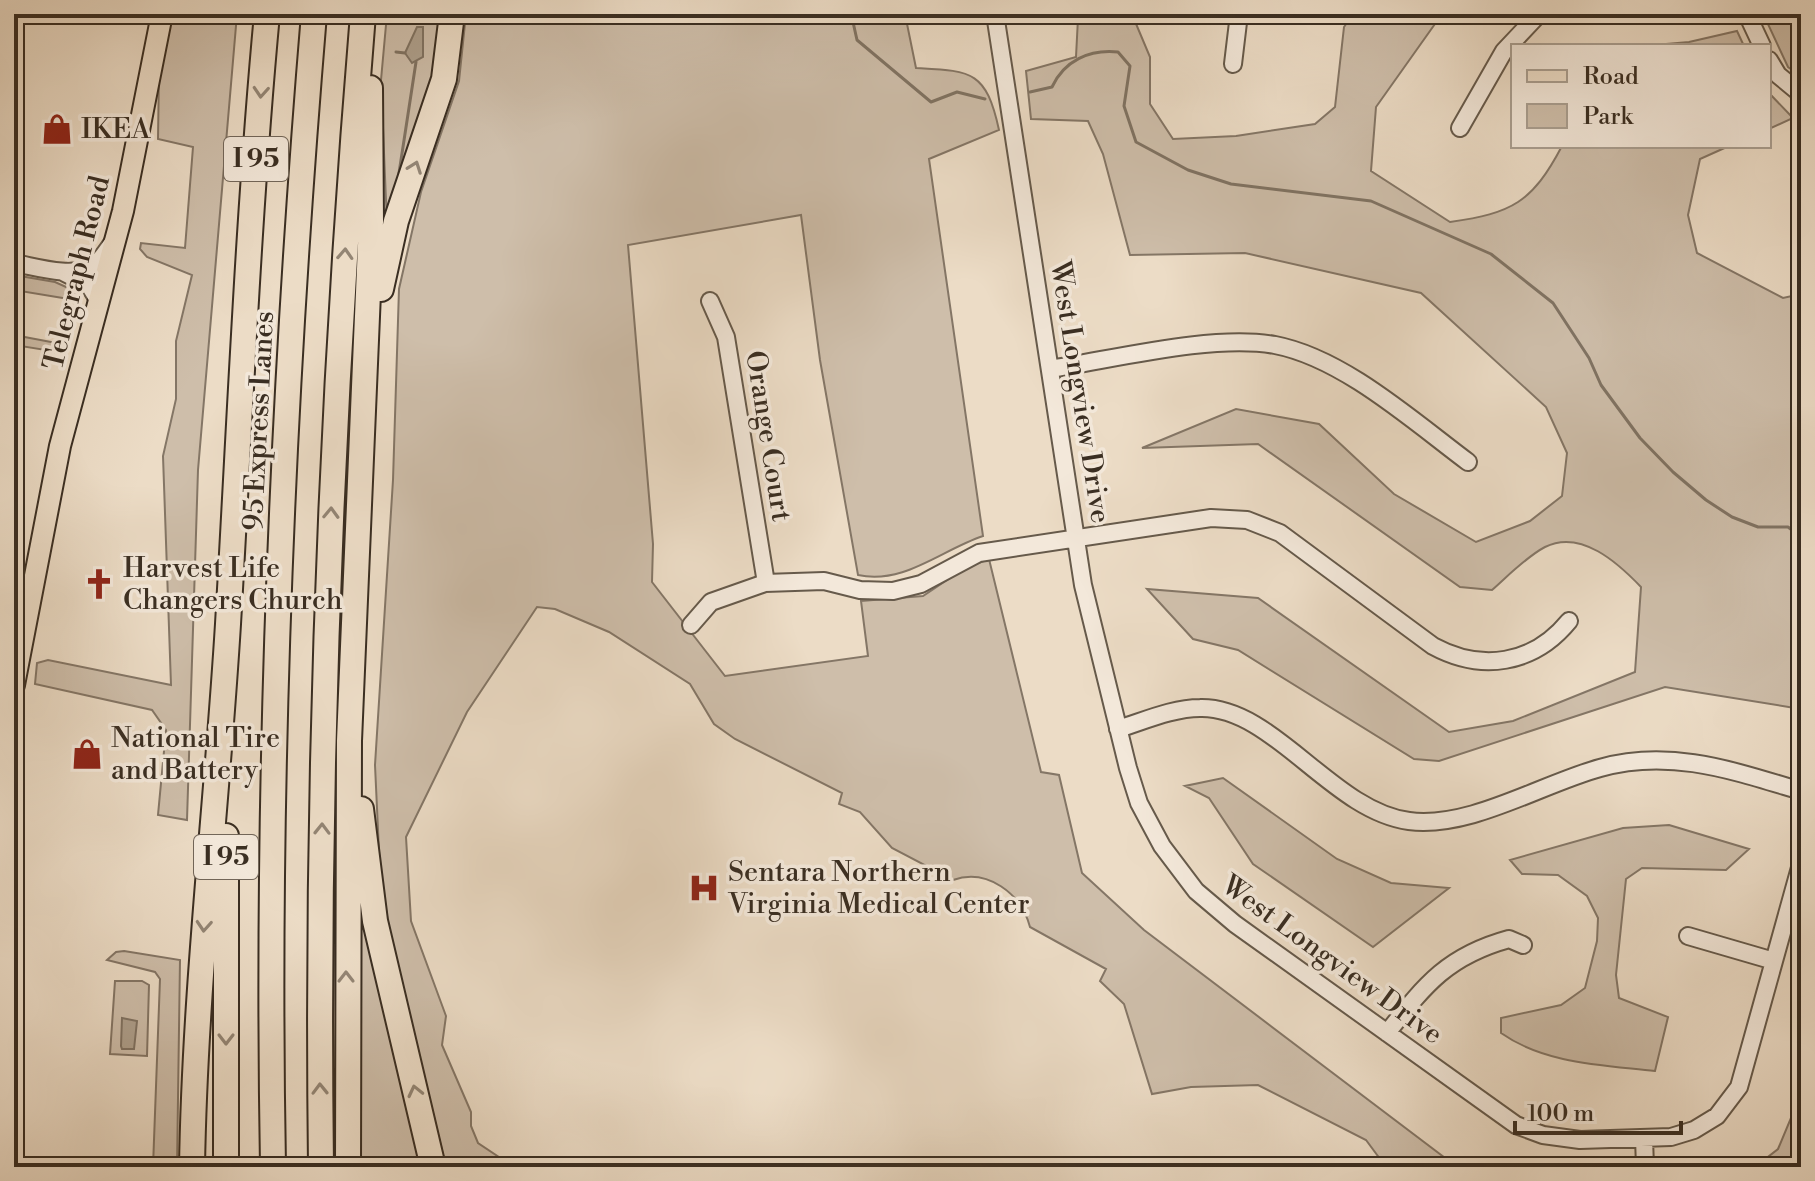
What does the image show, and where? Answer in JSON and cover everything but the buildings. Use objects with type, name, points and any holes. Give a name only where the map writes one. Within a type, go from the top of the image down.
[{"type":"highway","name":"I 95","points":[[226,1167],[228,625],[239,388],[267,14]]},
{"type":"highway","name":"95 Express Lanes","points":[[273,1167],[273,862],[278,637],[302,172],[314,14]]},
{"type":"highway","points":[[321,1167],[326,636],[350,165],[363,14]]},
{"type":"highway","points":[[348,1167],[347,858],[353,629],[371,222],[369,14]]},
{"type":"highway","points":[[362,406],[388,248],[435,112],[444,79],[452,14]]},
{"type":"highway","points":[[192,1167],[197,1033],[228,625]]},
{"type":"highway","points":[[353,629],[360,797],[367,873],[433,1167]]},
{"type":"main road","name":"Telegraph Road","points":[[14,685],[18,641],[60,446],[117,238],[162,14]]},
{"type":"street","name":"West Longview Drive","points":[[995,14],[1088,607],[1133,783],[1148,821],[1196,891],[1235,924],[1506,1120],[1529,1130],[1580,1140],[1671,1137],[1694,1130],[1728,1105],[1739,1087],[1801,864]]},
{"type":"street","points":[[1233,64],[1239,14]]},
{"type":"street","points":[[1460,128],[1504,51],[1539,14]]},
{"type":"street","points":[[1747,14],[1761,44]]},
{"type":"street","points":[[1771,63],[1778,75],[1801,94]]},
{"type":"street","points":[[61,271],[93,266],[117,238]]},
{"type":"street","points":[[14,263],[61,271],[89,285],[100,303]]},
{"type":"street","name":"Orange Court","points":[[710,301],[726,337],[766,583]]},
{"type":"street","points":[[1050,369],[1232,343],[1275,345],[1332,366],[1468,462]]},
{"type":"street","points":[[691,625],[711,602],[766,583],[824,581],[860,590],[893,591],[921,584],[979,553],[1211,518],[1255,523],[1280,533],[1433,646],[1474,661],[1491,663],[1523,656],[1549,642],[1569,621]]},
{"type":"street","points":[[1118,729],[1189,709],[1224,711],[1255,726],[1370,809],[1388,817],[1419,822],[1457,818],[1600,768],[1646,760],[1714,766],[1801,791]]},
{"type":"street","points":[[1688,936],[1774,961]]},
{"type":"street","points":[[1387,1033],[1429,979],[1451,963],[1477,948],[1509,939],[1523,945]]},
{"type":"street","points":[[1644,1138],[1645,1167]]},
{"type":"green space","points":[[169,14],[237,14],[198,470],[187,820],[158,815],[166,730],[152,710],[35,684],[37,663],[48,660],[171,685],[163,456],[176,399],[176,341],[192,275],[147,257],[140,249],[141,243],[185,248],[193,147],[158,139],[159,73]]},
{"type":"green space","points":[[387,14],[445,14],[442,49],[387,225],[381,80]]},
{"type":"green space","points":[[466,14],[905,14],[916,68],[963,73],[982,85],[999,130],[929,159],[983,536],[907,571],[875,577],[858,575],[820,360],[801,215],[628,245],[653,544],[652,582],[725,676],[868,656],[861,601],[923,596],[965,568],[989,559],[1041,772],[1059,775],[1082,873],[1144,930],[1457,1167],[1386,1167],[1366,1140],[1258,1085],[1191,1087],[1152,1094],[1124,1004],[1100,981],[1106,969],[1030,927],[1019,904],[1001,886],[978,878],[953,880],[892,848],[860,812],[839,804],[842,793],[735,739],[714,724],[690,684],[609,632],[555,609],[537,607],[467,712],[406,837],[411,921],[446,1016],[442,1045],[471,1112],[471,1126],[478,1143],[514,1167],[446,1167],[390,934],[380,873],[375,765],[393,480],[399,289],[421,192],[459,81]]},
{"type":"green space","points":[[1083,14],[1126,14],[1134,19],[1150,57],[1150,104],[1173,139],[1236,136],[1315,124],[1335,107],[1344,27],[1353,14],[1442,14],[1376,107],[1371,171],[1450,222],[1489,214],[1518,202],[1541,181],[1561,148],[1725,148],[1700,159],[1688,215],[1697,253],[1783,298],[1801,294],[1801,709],[1665,687],[1439,761],[1414,759],[1238,650],[1193,639],[1147,589],[1258,598],[1449,732],[1513,721],[1635,672],[1641,587],[1598,551],[1572,542],[1538,551],[1492,590],[1460,587],[1258,444],[1142,448],[1236,409],[1319,424],[1394,494],[1476,542],[1530,521],[1562,496],[1567,453],[1546,407],[1421,293],[1245,253],[1130,255],[1103,154],[1088,121],[1031,119],[1026,71],[1076,57],[1078,18]]},
{"type":"green space","points":[[1781,14],[1801,14],[1801,76],[1788,67],[1767,22]]},
{"type":"green space","points":[[1737,31],[1743,44],[1666,44]]},
{"type":"green space","points":[[1771,95],[1793,118],[1771,128]]},
{"type":"green space","points":[[14,275],[55,282],[75,291],[75,300],[14,290]]},
{"type":"green space","points":[[14,335],[67,345],[64,353],[14,345]]},
{"type":"green space","points":[[1223,778],[1337,859],[1391,883],[1449,888],[1373,947],[1253,864],[1209,798],[1185,786]]},
{"type":"green space","points":[[1669,825],[1749,849],[1726,870],[1642,868],[1626,879],[1616,975],[1619,998],[1668,1017],[1655,1071],[1555,1057],[1501,1033],[1501,1018],[1561,1005],[1585,988],[1597,941],[1598,918],[1587,896],[1558,875],[1522,874],[1510,860],[1623,828]]},
{"type":"green space","points":[[358,864],[425,1167],[360,1167]]},
{"type":"green space","points":[[116,952],[180,960],[177,1167],[153,1167],[160,979],[155,972],[107,960]]},
{"type":"green space","points":[[115,981],[142,981],[149,985],[147,1056],[110,1054]]},
{"type":"green space","points":[[1801,1094],[1801,1167],[1755,1167],[1778,1149]]},
{"type":"shaded area","points":[[417,27],[423,27],[423,57],[412,63],[405,53]]},
{"type":"shaded area","points":[[122,1018],[137,1021],[134,1049],[122,1049]]},
{"type":"waterway","points":[[861,14],[853,22],[857,40],[931,102],[957,92],[985,99]]},
{"type":"waterway","points":[[396,52],[405,53]]},
{"type":"waterway","points":[[1030,92],[1052,87],[1063,70],[1079,59],[1097,53],[1118,52],[1130,66],[1124,106],[1136,142],[1188,170],[1231,184],[1371,201],[1491,254],[1553,303],[1589,358],[1601,385],[1640,438],[1673,472],[1732,517],[1758,527],[1788,527],[1801,537]]},
{"type":"waterway","points":[[399,173],[416,62]]},
{"type":"place","name":"IKEA","points":[[57,129]]},
{"type":"place","name":"Harvest Life Changers Church","points":[[99,584]]},
{"type":"place","name":"National Tire and Battery","points":[[87,754]]},
{"type":"place","name":"Sentara Northern Virginia Medical Center","points":[[704,888]]}]
